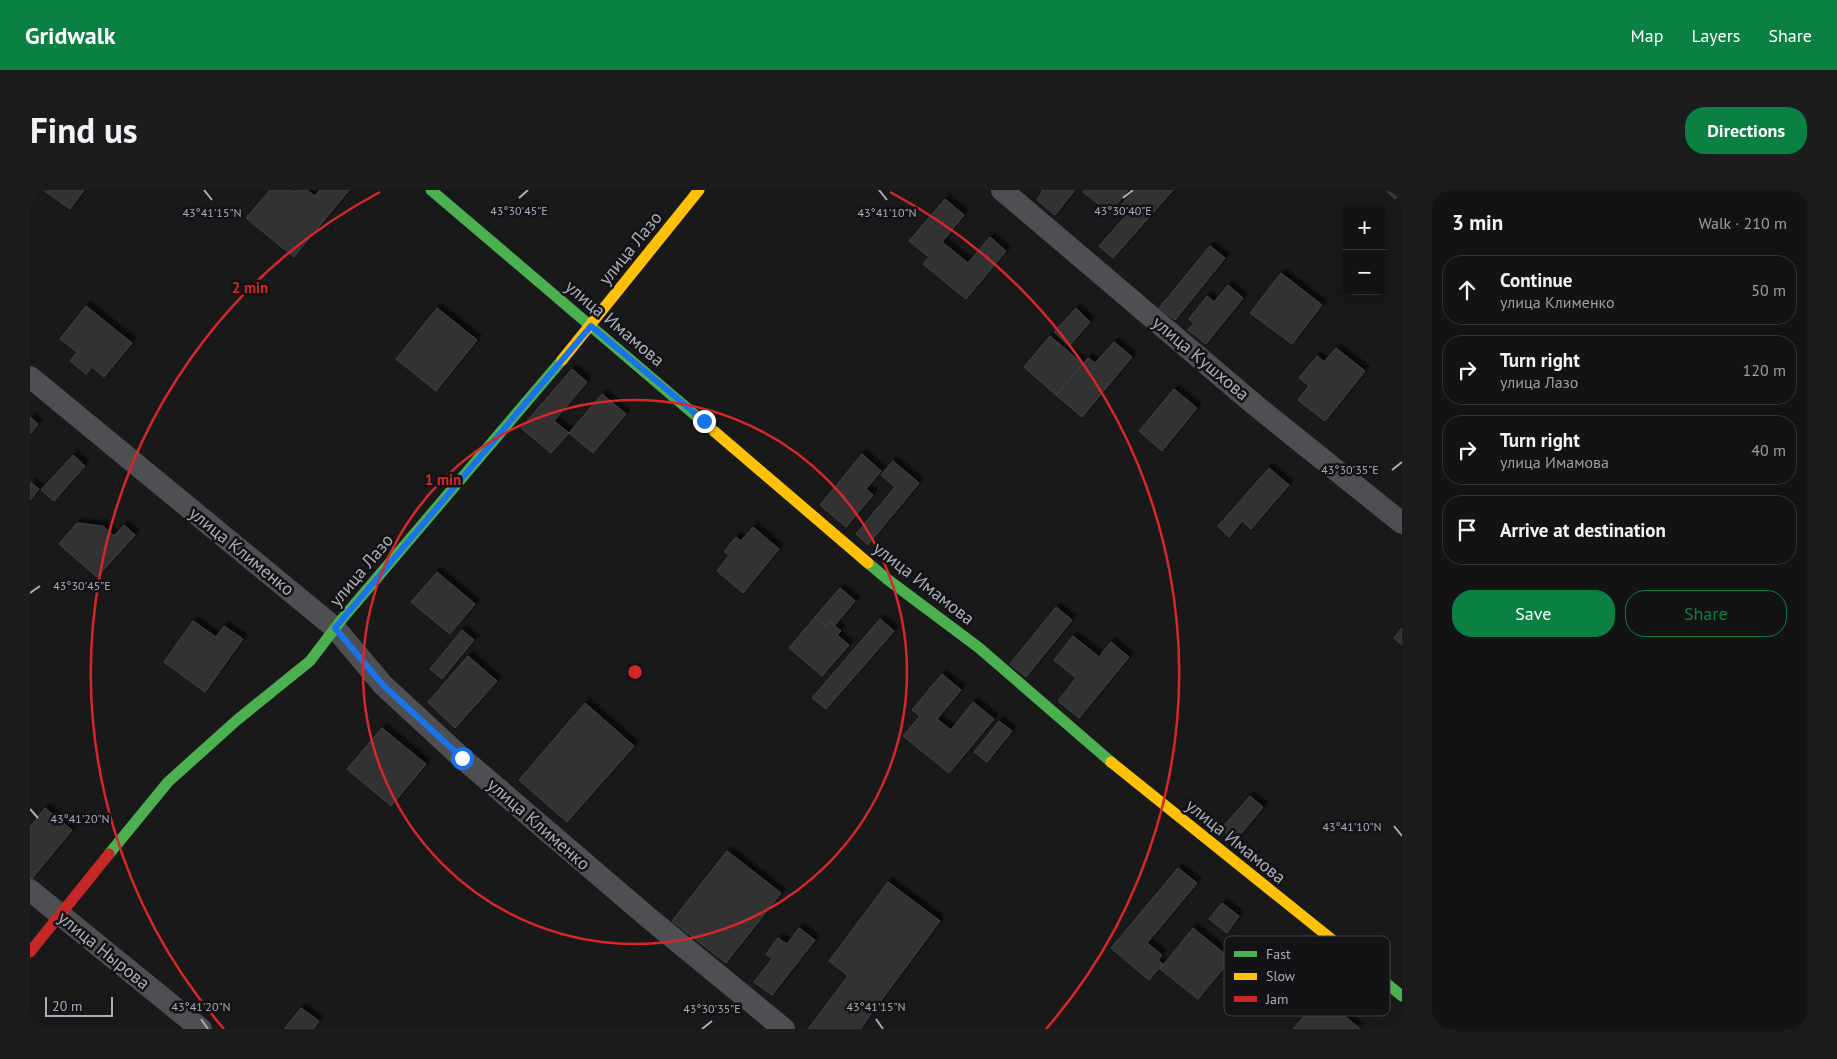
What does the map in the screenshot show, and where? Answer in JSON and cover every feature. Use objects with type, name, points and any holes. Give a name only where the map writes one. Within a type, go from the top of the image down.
[{"type":"street","name":"улица Имамова","points":[[431,190],[887,579],[978,647],[1087,743],[1327,936]]},
{"type":"street","name":"улица Лазо","points":[[30,952],[168,782],[237,720],[310,661],[335,628],[591,326],[699,190]]},
{"type":"street","name":"улица Кушхова","points":[[1002,190],[1255,404],[1402,523]]},
{"type":"street","name":"улица Клименко","points":[[30,377],[335,628],[383,685],[462,758],[657,925],[784,1029]]},
{"type":"street","name":"улица Нырова","points":[[30,890],[201,1029]]},
{"type":"street","name":"улица Имамова","points":[[1390,986],[1402,996]]},
{"type":"building","points":[[43,190],[84,190],[70,209]]},
{"type":"building","points":[[270,190],[292,190],[294,192],[296,190],[307,190],[315,196],[320,190],[349,190],[294,257],[246,218]]},
{"type":"building","points":[[1043,190],[1075,190],[1055,215],[1037,200]]},
{"type":"building","points":[[1085,190],[1128,190],[1110,213],[1083,192]]},
{"type":"building","points":[[1135,190],[1173,190],[1113,258],[1099,246],[1129,212],[1121,205]]},
{"type":"building","points":[[1385,190],[1402,190],[1402,192],[1395,199]]},
{"type":"building","points":[[945,199],[964,215],[942,242],[968,263],[990,237],[1006,251],[966,299],[923,264],[929,257],[909,241]]},
{"type":"building","points":[[1210,246],[1225,258],[1175,320],[1159,308]]},
{"type":"building","points":[[1281,273],[1322,305],[1292,344],[1250,313]]},
{"type":"building","points":[[1228,285],[1243,298],[1206,344],[1188,330],[1194,323],[1189,319],[1207,296],[1214,302]]},
{"type":"building","points":[[86,306],[132,343],[104,377],[92,367],[86,374],[70,361],[77,352],[60,339]]},
{"type":"building","points":[[437,308],[477,340],[436,391],[396,359]]},
{"type":"building","points":[[1076,308],[1090,322],[1069,346],[1054,332]]},
{"type":"building","points":[[1050,336],[1083,364],[1056,395],[1024,367]]},
{"type":"building","points":[[1114,342],[1132,357],[1082,417],[1056,395],[1088,358],[1095,363]]},
{"type":"building","points":[[1336,348],[1365,371],[1325,421],[1298,400],[1309,386],[1299,378],[1317,356],[1324,362]]},
{"type":"building","points":[[572,369],[587,382],[554,421],[569,433],[551,453],[521,428]]},
{"type":"building","points":[[1174,389],[1197,408],[1162,451],[1139,431]]},
{"type":"building","points":[[602,394],[626,414],[593,453],[569,433]]},
{"type":"building","points":[[30,417],[38,424],[30,434]]},
{"type":"building","points":[[862,454],[881,471],[866,489],[873,495],[846,527],[820,505]]},
{"type":"building","points":[[73,455],[85,466],[54,501],[41,490]]},
{"type":"building","points":[[893,461],[919,483],[868,545],[856,534],[895,487],[881,475]]},
{"type":"building","points":[[1269,468],[1289,485],[1251,529],[1242,521],[1229,537],[1218,526]]},
{"type":"building","points":[[30,482],[39,489],[30,500]]},
{"type":"building","points":[[77,523],[103,526],[114,536],[124,525],[135,535],[97,577],[59,544]]},
{"type":"building","points":[[753,527],[779,549],[743,593],[717,571],[729,555],[724,552],[736,537],[741,541]]},
{"type":"building","points":[[437,572],[475,604],[450,634],[411,602]]},
{"type":"building","points":[[840,588],[855,601],[835,625],[830,622],[826,627],[815,617]]},
{"type":"building","points":[[1056,607],[1072,620],[1026,677],[1010,664]]},
{"type":"building","points":[[815,617],[826,627],[830,622],[841,631],[837,635],[849,645],[822,676],[789,648]]},
{"type":"building","points":[[880,619],[894,631],[826,709],[812,698]]},
{"type":"building","points":[[193,621],[216,637],[224,626],[243,639],[205,692],[164,662]]},
{"type":"building","points":[[1402,628],[1402,645],[1394,638]]},
{"type":"building","points":[[462,630],[474,640],[442,679],[430,669]]},
{"type":"building","points":[[1073,636],[1099,657],[1111,642],[1129,657],[1079,718],[1058,701],[1076,678],[1054,660]]},
{"type":"building","points":[[468,656],[497,681],[455,728],[428,702]]},
{"type":"building","points":[[942,674],[961,690],[937,719],[951,730],[973,702],[994,719],[949,773],[903,736],[920,716],[912,710]]},
{"type":"building","points":[[585,703],[634,746],[567,822],[519,780]]},
{"type":"building","points":[[999,721],[1012,731],[987,762],[974,752]]},
{"type":"building","points":[[382,728],[426,764],[391,806],[347,769]]},
{"type":"building","points":[[1250,796],[1263,807],[1235,841],[1221,829]]},
{"type":"building","points":[[45,808],[72,830],[30,881],[30,827]]},
{"type":"building","points":[[727,851],[781,893],[726,963],[672,921]]},
{"type":"building","points":[[1178,868],[1197,883],[1147,943],[1162,955],[1158,960],[1163,964],[1149,980],[1111,948]]},
{"type":"building","points":[[888,882],[940,921],[860,1029],[808,1029],[848,976],[829,961]]},
{"type":"building","points":[[1222,903],[1239,916],[1227,933],[1209,919]]},
{"type":"building","points":[[799,928],[815,940],[772,995],[754,982],[772,959],[766,954],[778,938],[787,944]]},
{"type":"building","points":[[1193,928],[1224,953],[1224,967],[1198,999],[1160,969]]},
{"type":"building","points":[[301,1008],[319,1021],[313,1029],[284,1029]]},
{"type":"building","points":[[1304,1016],[1345,1016],[1360,1029],[1293,1029]]},
{"type":"traffic: fast","points":[[431,190],[715,432]]},
{"type":"traffic: fast","points":[[109,854],[168,782],[237,720],[310,661],[342,619],[562,360]]},
{"type":"traffic: fast","points":[[868,563],[978,647],[1111,762]]},
{"type":"traffic: fast","points":[[1390,986],[1402,996]]},
{"type":"traffic: slow","points":[[562,360],[699,190]]},
{"type":"traffic: slow","points":[[715,432],[868,563]]},
{"type":"traffic: slow","points":[[1111,762],[1328,936]]},
{"type":"traffic: jam","points":[[30,952],[109,854]]},
{"type":"route","points":[[462,758],[383,685],[335,628],[591,326],[704,421]]}]
